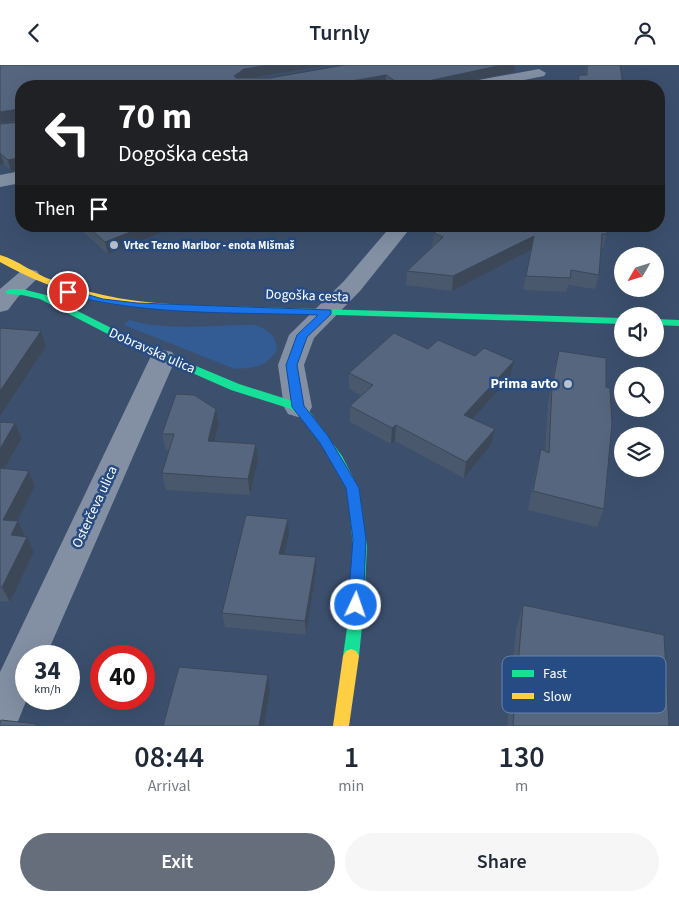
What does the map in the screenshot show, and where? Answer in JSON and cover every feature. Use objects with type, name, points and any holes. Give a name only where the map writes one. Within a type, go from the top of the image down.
[{"type":"street","points":[[508,80],[537,75]]},
{"type":"street","points":[[0,181],[15,178]]},
{"type":"street","points":[[341,726],[356,605],[360,539],[353,488],[324,439],[298,407],[292,365],[302,335],[327,312],[397,232]]},
{"type":"street","name":"Dogoška cesta","points":[[0,258],[29,276],[68,292],[103,301],[137,306],[614,321]]},
{"type":"street","points":[[5,299],[29,276]]},
{"type":"street","name":"Dobravska ulica","points":[[5,299],[22,292],[43,297],[163,358],[255,395],[298,407]]},
{"type":"street","points":[[664,322],[679,323]]},
{"type":"street","name":"Osterčeva ulica","points":[[32,645],[163,358]]},
{"type":"street","name":"Osterčeva ulica","points":[[0,716],[15,683]]},
{"type":"shaded area","points":[[129,320],[144,324],[176,327],[255,325],[270,334],[275,340],[277,350],[264,363],[248,368],[235,369],[124,325]]},
{"type":"building","points":[[0,65],[270,65],[244,69],[234,76],[236,78],[270,78],[344,65],[502,65],[433,80],[394,80],[386,75],[357,80],[15,80],[15,110],[0,112]]},
{"type":"building","points":[[587,65],[620,65],[622,80],[579,80],[579,75],[587,75]]},
{"type":"building","points":[[15,122],[15,159],[8,160],[0,153],[0,124]]},
{"type":"building","points":[[94,232],[131,232],[105,242]]},
{"type":"building","points":[[607,232],[607,234],[602,234],[599,275],[571,270],[570,278],[526,276],[534,236],[453,276],[407,271],[443,237],[434,233]]},
{"type":"building","points":[[0,328],[41,331],[0,391]]},
{"type":"building","points":[[394,333],[428,349],[438,340],[475,356],[484,348],[514,361],[464,415],[495,429],[466,462],[396,425],[392,428],[350,406],[373,385],[349,373]]},
{"type":"building","points":[[559,351],[606,358],[606,387],[610,388],[612,424],[604,509],[533,491],[541,449],[549,453],[552,386]]},
{"type":"building","points":[[176,394],[194,395],[216,409],[208,441],[256,444],[248,479],[162,473],[174,434],[162,434]]},
{"type":"building","points":[[0,422],[15,423],[0,449]]},
{"type":"building","points":[[0,468],[29,471],[3,520],[18,521],[11,535],[27,537],[2,587],[0,587]]},
{"type":"building","points":[[246,515],[288,519],[279,554],[316,557],[305,621],[222,613]]},
{"type":"building","points":[[523,605],[664,635],[665,656],[519,656]]},
{"type":"building","points":[[179,667],[268,675],[259,726],[163,726]]},
{"type":"building","points":[[666,671],[669,726],[513,726],[514,713],[666,713]]},
{"type":"building","points":[[1,720],[37,724],[36,726],[0,726]]},
{"type":"traffic: fast","points":[[10,292],[22,292],[43,297],[137,345],[235,387],[295,406],[305,414],[338,459],[353,489],[360,546],[357,607],[351,656]]},
{"type":"traffic: fast","points":[[188,308],[614,321]]},
{"type":"traffic: fast","points":[[664,322],[679,323]]},
{"type":"traffic: slow","points":[[0,258],[46,281],[90,296],[136,304],[188,308]]},
{"type":"traffic: slow","points":[[341,726],[351,656]]},
{"type":"place","name":"Vrtec Tezno Maribor - enota Mišmaš","points":[[114,245]]},
{"type":"place","name":"Prima avto","points":[[568,384]]},
{"type":"route","points":[[68,292],[103,301],[137,306],[327,312],[302,335],[292,365],[298,407],[324,439],[353,488],[360,539],[356,605]]}]
